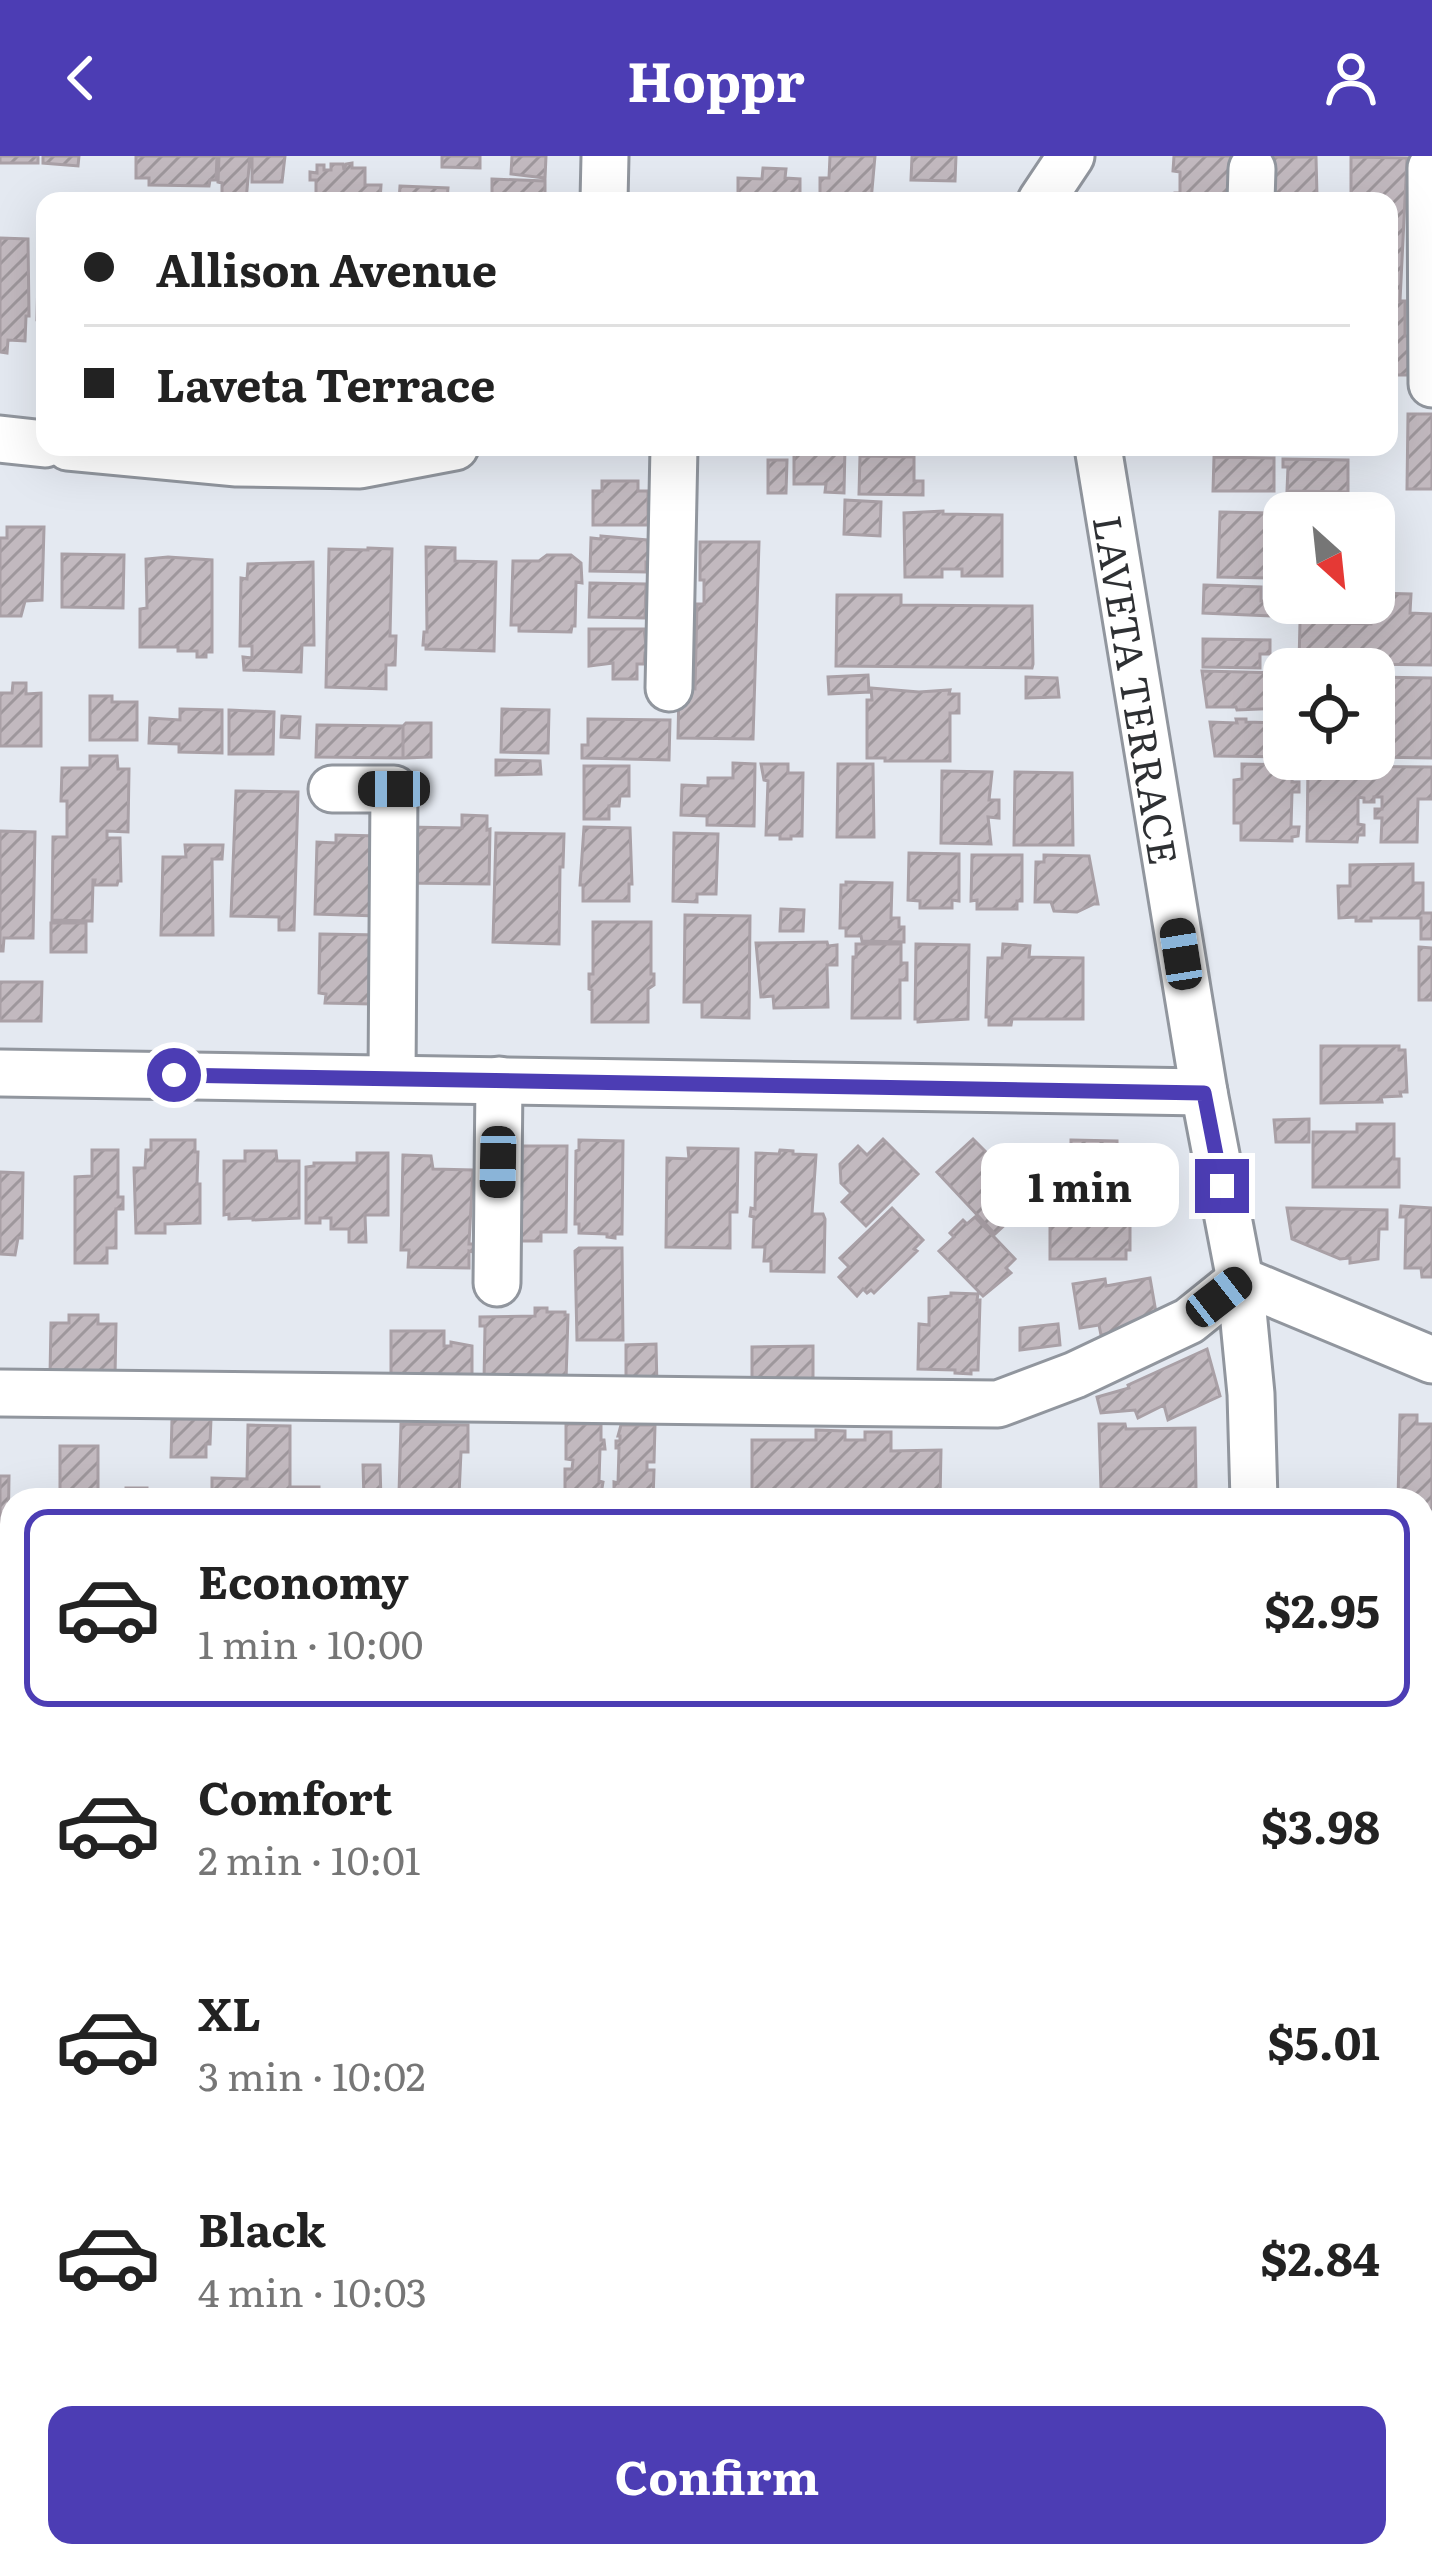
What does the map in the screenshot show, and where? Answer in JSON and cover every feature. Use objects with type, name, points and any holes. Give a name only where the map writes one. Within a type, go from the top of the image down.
[{"type":"street","points":[[604,192],[605,156]]},
{"type":"street","points":[[1049,192],[1071,156]]},
{"type":"street","points":[[1398,385],[1432,384],[1431,168]]},
{"type":"street","points":[[0,440],[36,443]]},
{"type":"street","points":[[163,456],[237,463],[360,465],[408,456]]},
{"type":"street","points":[[669,688],[674,456]]},
{"type":"street","name":"LAVETA TERRACE","points":[[1099,456],[1204,1093],[1240,1280],[1254,1488]]},
{"type":"street","points":[[332,789],[394,789],[392,1078]]},
{"type":"street","points":[[0,1073],[1204,1093]]},
{"type":"street","points":[[497,1283],[499,1080]]},
{"type":"street","points":[[0,1393],[998,1404],[1075,1375],[1189,1321],[1240,1280],[1432,1360]]},
{"type":"building","points":[[0,156],[38,156],[38,163],[0,163]]},
{"type":"building","points":[[43,156],[79,156],[78,166],[43,163]]},
{"type":"building","points":[[136,156],[217,156],[216,180],[210,180],[209,186],[149,185],[149,178],[136,178]]},
{"type":"building","points":[[219,156],[250,156],[247,192],[222,192]]},
{"type":"building","points":[[252,156],[285,156],[282,182],[252,182]]},
{"type":"building","points":[[442,156],[480,156],[480,168],[442,167]]},
{"type":"building","points":[[512,156],[546,156],[545,178],[511,174]]},
{"type":"building","points":[[830,156],[875,156],[872,192],[820,192],[820,178],[829,178]]},
{"type":"building","points":[[912,156],[956,156],[955,181],[911,180]]},
{"type":"building","points":[[1174,156],[1232,156],[1231,192],[1180,192],[1180,172],[1173,171]]},
{"type":"building","points":[[1264,157],[1316,157],[1317,192],[1260,192]]},
{"type":"building","points":[[1351,157],[1407,158],[1400,301],[1405,301],[1408,375],[1398,375],[1398,192],[1351,192]]},
{"type":"building","points":[[331,164],[343,164],[344,170],[346,164],[365,168],[365,185],[381,185],[381,192],[316,192],[310,172],[317,173],[317,165],[331,170]]},
{"type":"building","points":[[763,168],[786,169],[785,178],[800,179],[800,192],[738,192],[738,178],[762,179]]},
{"type":"building","points":[[492,179],[545,181],[545,192],[492,192]]},
{"type":"building","points":[[400,186],[448,188],[448,192],[400,192]]},
{"type":"building","points":[[0,238],[28,239],[25,341],[8,340],[7,353],[0,352]]},
{"type":"building","points":[[1408,414],[1432,414],[1432,489],[1407,489]]},
{"type":"building","points":[[794,456],[845,456],[844,493],[825,492],[826,484],[794,484]]},
{"type":"building","points":[[860,456],[914,457],[914,481],[923,481],[923,495],[859,494]]},
{"type":"building","points":[[1214,457],[1274,458],[1274,491],[1213,491]]},
{"type":"building","points":[[1283,459],[1348,460],[1348,492],[1287,491],[1288,467],[1283,467]]},
{"type":"building","points":[[768,460],[787,460],[786,493],[768,493]]},
{"type":"building","points":[[602,481],[638,481],[638,491],[648,491],[648,525],[593,525],[593,491],[602,491]]},
{"type":"building","points":[[845,500],[881,502],[880,536],[844,534]]},
{"type":"building","points":[[1220,512],[1263,513],[1263,578],[1218,577]]},
{"type":"building","points":[[904,513],[1002,515],[1002,576],[962,576],[962,569],[942,569],[942,577],[905,577]]},
{"type":"building","points":[[7,527],[44,527],[42,600],[25,601],[21,616],[0,616],[0,538],[7,538]]},
{"type":"building","points":[[591,538],[647,540],[650,562],[646,562],[646,572],[590,571]]},
{"type":"building","points":[[700,542],[759,542],[753,739],[678,738],[679,688],[695,689],[697,604],[704,604]]},
{"type":"building","points":[[426,547],[455,548],[455,561],[496,562],[494,651],[426,649],[423,645],[427,632]]},
{"type":"building","points":[[329,549],[392,549],[390,636],[396,636],[395,665],[386,665],[386,689],[326,687]]},
{"type":"building","points":[[62,554],[124,555],[123,608],[62,607]]},
{"type":"building","points":[[547,555],[571,555],[581,563],[575,626],[571,632],[519,631],[519,625],[511,625],[513,561],[539,561]]},
{"type":"building","points":[[146,559],[212,560],[212,652],[206,652],[206,657],[197,657],[197,651],[178,651],[178,647],[140,647],[140,609],[147,608]]},
{"type":"building","points":[[313,562],[314,645],[302,645],[301,672],[244,670],[243,657],[252,658],[252,646],[240,646],[241,578],[247,579],[248,564]]},
{"type":"building","points":[[590,583],[646,584],[645,618],[589,617]]},
{"type":"building","points":[[1204,585],[1261,587],[1263,616],[1203,613]]},
{"type":"building","points":[[1395,594],[1411,594],[1410,613],[1432,614],[1432,665],[1395,664],[1395,648],[1299,648],[1300,624],[1395,624]]},
{"type":"building","points":[[837,595],[901,595],[901,605],[1032,606],[1032,668],[836,666]]},
{"type":"building","points":[[589,629],[644,629],[647,653],[644,664],[637,664],[637,679],[613,679],[613,663],[589,666]]},
{"type":"building","points":[[1203,639],[1270,640],[1270,648],[1263,648],[1260,654],[1260,668],[1203,667]]},
{"type":"building","points":[[1202,671],[1263,673],[1263,709],[1207,707]]},
{"type":"building","points":[[868,675],[869,692],[829,694],[828,677]]},
{"type":"building","points":[[1026,677],[1057,678],[1059,697],[1026,698]]},
{"type":"building","points":[[1395,677],[1432,678],[1432,758],[1395,757]]},
{"type":"building","points":[[13,683],[26,683],[26,694],[41,693],[41,746],[0,746],[0,693],[12,693]]},
{"type":"building","points":[[871,688],[959,694],[959,713],[950,713],[950,761],[867,758]]},
{"type":"building","points":[[90,696],[137,702],[137,740],[90,740]]},
{"type":"building","points":[[180,709],[222,710],[222,753],[179,752],[179,744],[149,743],[150,718],[180,720]]},
{"type":"building","points":[[502,709],[549,710],[548,753],[501,752]]},
{"type":"building","points":[[229,710],[274,712],[273,754],[229,754]]},
{"type":"building","points":[[282,716],[300,717],[299,738],[281,737]]},
{"type":"building","points":[[588,719],[670,720],[669,760],[582,758],[582,745],[588,745]]},
{"type":"building","points":[[1236,719],[1263,722],[1263,757],[1215,756],[1210,722],[1237,723]]},
{"type":"building","points":[[406,723],[431,723],[431,757],[403,758]]},
{"type":"building","points":[[317,725],[403,726],[403,758],[316,757]]},
{"type":"building","points":[[90,756],[117,756],[118,769],[129,769],[128,832],[107,831],[107,838],[120,838],[121,881],[94,885],[93,880],[92,921],[52,920],[53,837],[67,837],[62,768],[90,768]]},
{"type":"building","points":[[496,760],[540,761],[541,774],[496,775]]},
{"type":"building","points":[[733,763],[755,764],[754,826],[707,825],[707,816],[681,815],[682,785],[708,786],[708,778],[733,778]]},
{"type":"building","points":[[761,764],[788,764],[788,773],[803,773],[802,836],[780,839],[780,835],[766,835],[768,781]]},
{"type":"building","points":[[838,764],[873,764],[874,837],[837,837]]},
{"type":"building","points":[[1242,764],[1263,764],[1263,780],[1299,782],[1299,792],[1292,792],[1291,827],[1299,827],[1298,836],[1292,841],[1241,840],[1241,823],[1234,823],[1234,780],[1242,779]]},
{"type":"building","points":[[584,766],[629,766],[629,796],[620,796],[619,806],[609,806],[609,819],[584,819]]},
{"type":"building","points":[[1395,767],[1432,767],[1432,799],[1418,799],[1417,842],[1381,842],[1382,818],[1375,818],[1375,809],[1382,809],[1382,797],[1364,802],[1358,797],[1358,824],[1364,825],[1364,835],[1358,835],[1357,842],[1307,841],[1308,780],[1395,780]]},
{"type":"building","points":[[942,771],[992,772],[989,800],[999,800],[999,818],[988,817],[991,844],[941,843]]},
{"type":"building","points":[[1015,772],[1072,773],[1073,845],[1014,845]]},
{"type":"building","points":[[236,791],[298,792],[294,930],[279,930],[279,917],[231,916]]},
{"type":"building","points":[[462,815],[487,816],[489,884],[404,883],[407,827],[462,828]]},
{"type":"building","points":[[584,827],[630,828],[629,901],[583,901]]},
{"type":"building","points":[[0,831],[35,832],[33,938],[4,938],[3,951],[0,951]]},
{"type":"building","points":[[496,833],[564,834],[559,944],[493,942]]},
{"type":"building","points":[[674,833],[718,834],[716,894],[697,894],[697,902],[673,901]]},
{"type":"building","points":[[336,835],[379,836],[377,916],[315,914],[317,842],[336,843]]},
{"type":"building","points":[[185,845],[223,845],[222,859],[212,859],[213,935],[161,935],[163,857],[186,857]]},
{"type":"building","points":[[909,853],[959,854],[959,901],[952,900],[952,908],[920,908],[920,901],[908,900]]},
{"type":"building","points":[[972,855],[1022,855],[1022,901],[1017,901],[1017,909],[977,909],[977,900],[971,901]]},
{"type":"building","points":[[1044,855],[1089,856],[1098,904],[1077,912],[1054,911],[1051,902],[1035,902],[1036,862],[1044,862]]},
{"type":"building","points":[[1413,864],[1413,883],[1423,883],[1423,913],[1432,913],[1432,939],[1421,939],[1421,918],[1339,918],[1338,886],[1350,886],[1350,865]]},
{"type":"building","points":[[892,883],[891,918],[899,918],[899,927],[904,927],[904,942],[846,936],[846,928],[840,928],[841,885]]},
{"type":"building","points":[[781,909],[804,910],[803,931],[780,931]]},
{"type":"building","points":[[685,915],[750,916],[749,1018],[702,1017],[702,1002],[684,1002]]},
{"type":"building","points":[[593,922],[651,922],[654,985],[648,989],[648,1022],[592,1022]]},
{"type":"building","points":[[51,923],[86,923],[86,952],[51,952]]},
{"type":"building","points":[[320,934],[380,935],[371,1004],[325,1003],[326,994],[319,993]]},
{"type":"building","points":[[756,943],[837,945],[837,965],[827,965],[828,1007],[774,1008],[773,996],[761,997]]},
{"type":"building","points":[[856,944],[901,944],[907,980],[900,980],[900,1018],[852,1018]]},
{"type":"building","points":[[916,944],[969,945],[968,1019],[915,1019]]},
{"type":"building","points":[[1003,944],[1030,946],[1029,957],[1083,958],[1083,1019],[1012,1019],[1011,1025],[989,1025],[988,958],[1002,958]]},
{"type":"building","points":[[1419,947],[1432,948],[1432,1000],[1419,1000]]},
{"type":"building","points":[[0,982],[42,982],[41,1021],[0,1021]]},
{"type":"building","points":[[1321,1046],[1399,1046],[1405,1050],[1407,1092],[1381,1097],[1382,1102],[1321,1103]]},
{"type":"building","points":[[1309,1119],[1309,1142],[1276,1142],[1274,1120]]},
{"type":"building","points":[[1357,1124],[1394,1124],[1399,1187],[1313,1187],[1313,1132],[1357,1132]]},
{"type":"building","points":[[883,1139],[918,1174],[866,1226],[842,1202],[851,1193],[841,1183],[840,1164],[858,1146],[867,1155]]},
{"type":"building","points":[[973,1139],[1021,1182],[1010,1194],[1023,1208],[995,1234],[937,1172]]},
{"type":"building","points":[[151,1140],[195,1140],[200,1223],[165,1224],[165,1233],[136,1233],[134,1168],[145,1168]]},
{"type":"building","points":[[579,1140],[623,1141],[622,1234],[615,1238],[579,1233],[579,1224],[575,1224]]},
{"type":"building","points":[[1071,1140],[1117,1141],[1117,1166],[1127,1165],[1126,1199],[1070,1198]]},
{"type":"building","points":[[506,1146],[567,1146],[566,1232],[541,1232],[541,1241],[519,1241]]},
{"type":"building","points":[[688,1148],[738,1149],[737,1212],[730,1212],[730,1248],[666,1247],[667,1158],[689,1159]]},
{"type":"building","points":[[92,1150],[118,1150],[118,1197],[123,1197],[123,1209],[116,1209],[116,1248],[107,1248],[107,1263],[75,1263],[75,1177],[92,1176]]},
{"type":"building","points":[[780,1150],[816,1155],[812,1214],[823,1214],[825,1219],[824,1272],[771,1271],[771,1261],[764,1261],[765,1247],[753,1247],[754,1217],[750,1216],[751,1208],[755,1209],[756,1153],[779,1154]]},
{"type":"building","points":[[245,1151],[276,1151],[277,1161],[299,1161],[299,1218],[253,1220],[224,1215],[224,1161],[245,1161]]},
{"type":"building","points":[[357,1153],[388,1153],[388,1215],[365,1215],[366,1242],[349,1242],[349,1229],[331,1229],[331,1218],[306,1223],[306,1167],[357,1163]]},
{"type":"building","points":[[403,1155],[431,1156],[433,1169],[473,1170],[469,1244],[474,1244],[469,1268],[408,1267],[409,1250],[401,1250]]},
{"type":"building","points":[[0,1172],[23,1173],[22,1238],[18,1238],[15,1255],[0,1254]]},
{"type":"building","points":[[1401,1206],[1432,1208],[1432,1277],[1422,1277],[1421,1268],[1405,1268],[1406,1217],[1400,1217]]},
{"type":"building","points":[[892,1208],[923,1240],[874,1293],[863,1289],[857,1296],[839,1277],[849,1267],[840,1258]]},
{"type":"building","points":[[1287,1208],[1387,1210],[1387,1229],[1379,1229],[1378,1259],[1350,1263],[1350,1258],[1340,1259],[1292,1239]]},
{"type":"building","points":[[1050,1213],[1126,1213],[1130,1250],[1126,1250],[1126,1259],[1050,1259]]},
{"type":"building","points":[[975,1217],[1015,1259],[1006,1268],[1011,1273],[983,1296],[939,1251],[963,1220],[967,1224]]},
{"type":"building","points":[[622,1248],[623,1340],[577,1340],[575,1251]]},
{"type":"building","points":[[1150,1278],[1158,1324],[1101,1335],[1099,1325],[1080,1328],[1073,1284],[1105,1279],[1106,1286]]},
{"type":"building","points":[[978,1294],[980,1300],[978,1370],[971,1374],[918,1369],[919,1324],[929,1325],[929,1298]]},
{"type":"building","points":[[535,1308],[568,1315],[566,1381],[484,1381],[485,1326],[480,1326],[480,1317],[535,1316]]},
{"type":"building","points":[[69,1315],[98,1315],[98,1324],[116,1324],[115,1376],[50,1375],[51,1323],[69,1323]]},
{"type":"building","points":[[1058,1324],[1060,1345],[1020,1350],[1020,1328]]},
{"type":"building","points":[[391,1331],[444,1331],[444,1346],[451,1342],[472,1346],[472,1380],[391,1380]]},
{"type":"building","points":[[656,1344],[657,1388],[626,1387],[626,1345]]},
{"type":"building","points":[[813,1346],[813,1380],[752,1380],[752,1347]]},
{"type":"building","points":[[1207,1349],[1220,1396],[1168,1420],[1164,1405],[1138,1418],[1135,1410],[1101,1413],[1097,1397],[1129,1388]]},
{"type":"building","points":[[1400,1415],[1417,1415],[1417,1424],[1432,1424],[1432,1488],[1398,1488]]},
{"type":"building","points":[[172,1419],[211,1419],[206,1457],[171,1457]]},
{"type":"building","points":[[401,1424],[468,1425],[468,1452],[461,1452],[459,1488],[399,1488]]},
{"type":"building","points":[[566,1424],[601,1424],[605,1449],[600,1449],[602,1488],[565,1488],[565,1469],[572,1469],[573,1460],[566,1459]]},
{"type":"building","points":[[1099,1424],[1125,1424],[1126,1429],[1195,1428],[1196,1488],[1101,1488]]},
{"type":"building","points":[[248,1425],[290,1426],[290,1488],[212,1488],[212,1478],[247,1479]]},
{"type":"building","points":[[621,1425],[655,1425],[654,1462],[647,1462],[647,1470],[654,1470],[653,1488],[614,1488],[614,1482],[618,1483]]},
{"type":"building","points":[[816,1430],[845,1431],[845,1440],[865,1440],[865,1432],[891,1432],[891,1451],[941,1450],[940,1488],[752,1488],[752,1440],[816,1440]]},
{"type":"building","points":[[60,1446],[98,1446],[98,1488],[60,1488]]},
{"type":"building","points":[[363,1465],[380,1465],[381,1488],[364,1488]]},
{"type":"building","points":[[0,1476],[9,1476],[9,1488],[0,1488]]},
{"type":"route","points":[[174,1075],[1204,1093],[1222,1186]]}]
